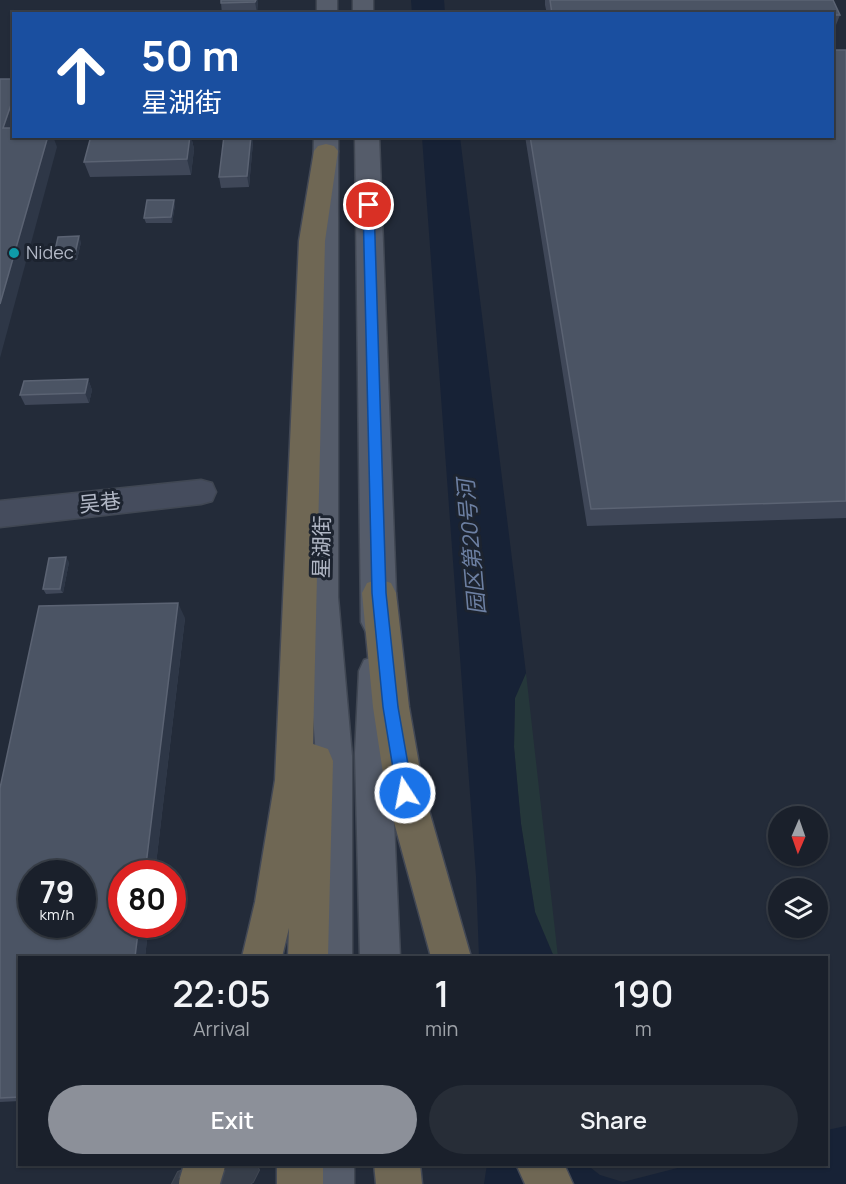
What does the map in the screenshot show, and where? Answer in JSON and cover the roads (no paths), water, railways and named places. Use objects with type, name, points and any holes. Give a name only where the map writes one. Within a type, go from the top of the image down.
[{"type":"highway","points":[[262,956],[277,891],[294,780],[312,241],[326,144]]},
{"type":"highway","points":[[379,593],[391,707],[405,793],[451,956]]},
{"type":"highway","points":[[308,956],[321,597]]},
{"type":"highway","points":[[300,1166],[300,1184]]},
{"type":"highway","points":[[397,1166],[399,1184]]},
{"type":"highway","points":[[540,1166],[550,1184]]},
{"type":"highway","points":[[199,1184],[223,1167]]},
{"type":"main road","points":[[367,138],[379,593],[373,753],[380,956]]},
{"type":"main road","name":"星湖街","points":[[326,144],[321,597],[334,756],[332,956]]},
{"type":"main road","points":[[331,1166],[331,1184]]},
{"type":"main road","points":[[388,1166],[389,1184]]},
{"type":"street","name":"吴巷","points":[[0,514],[201,492]]},
{"type":"street","points":[[190,1184],[223,1167]]},
{"type":"water","points":[[411,0],[444,0],[445,12],[412,12]]},
{"type":"water","name":"园区第20号河","points":[[422,138],[460,138],[526,673],[515,698],[514,747],[521,824],[535,912],[554,956],[479,956],[476,876]]},
{"type":"water","points":[[846,1126],[846,1184],[484,1184],[487,1166],[589,1166],[600,1175],[623,1182],[685,1166],[828,1166],[828,1130]]},
{"type":"place","name":"Nidec","points":[[14,253]]}]
